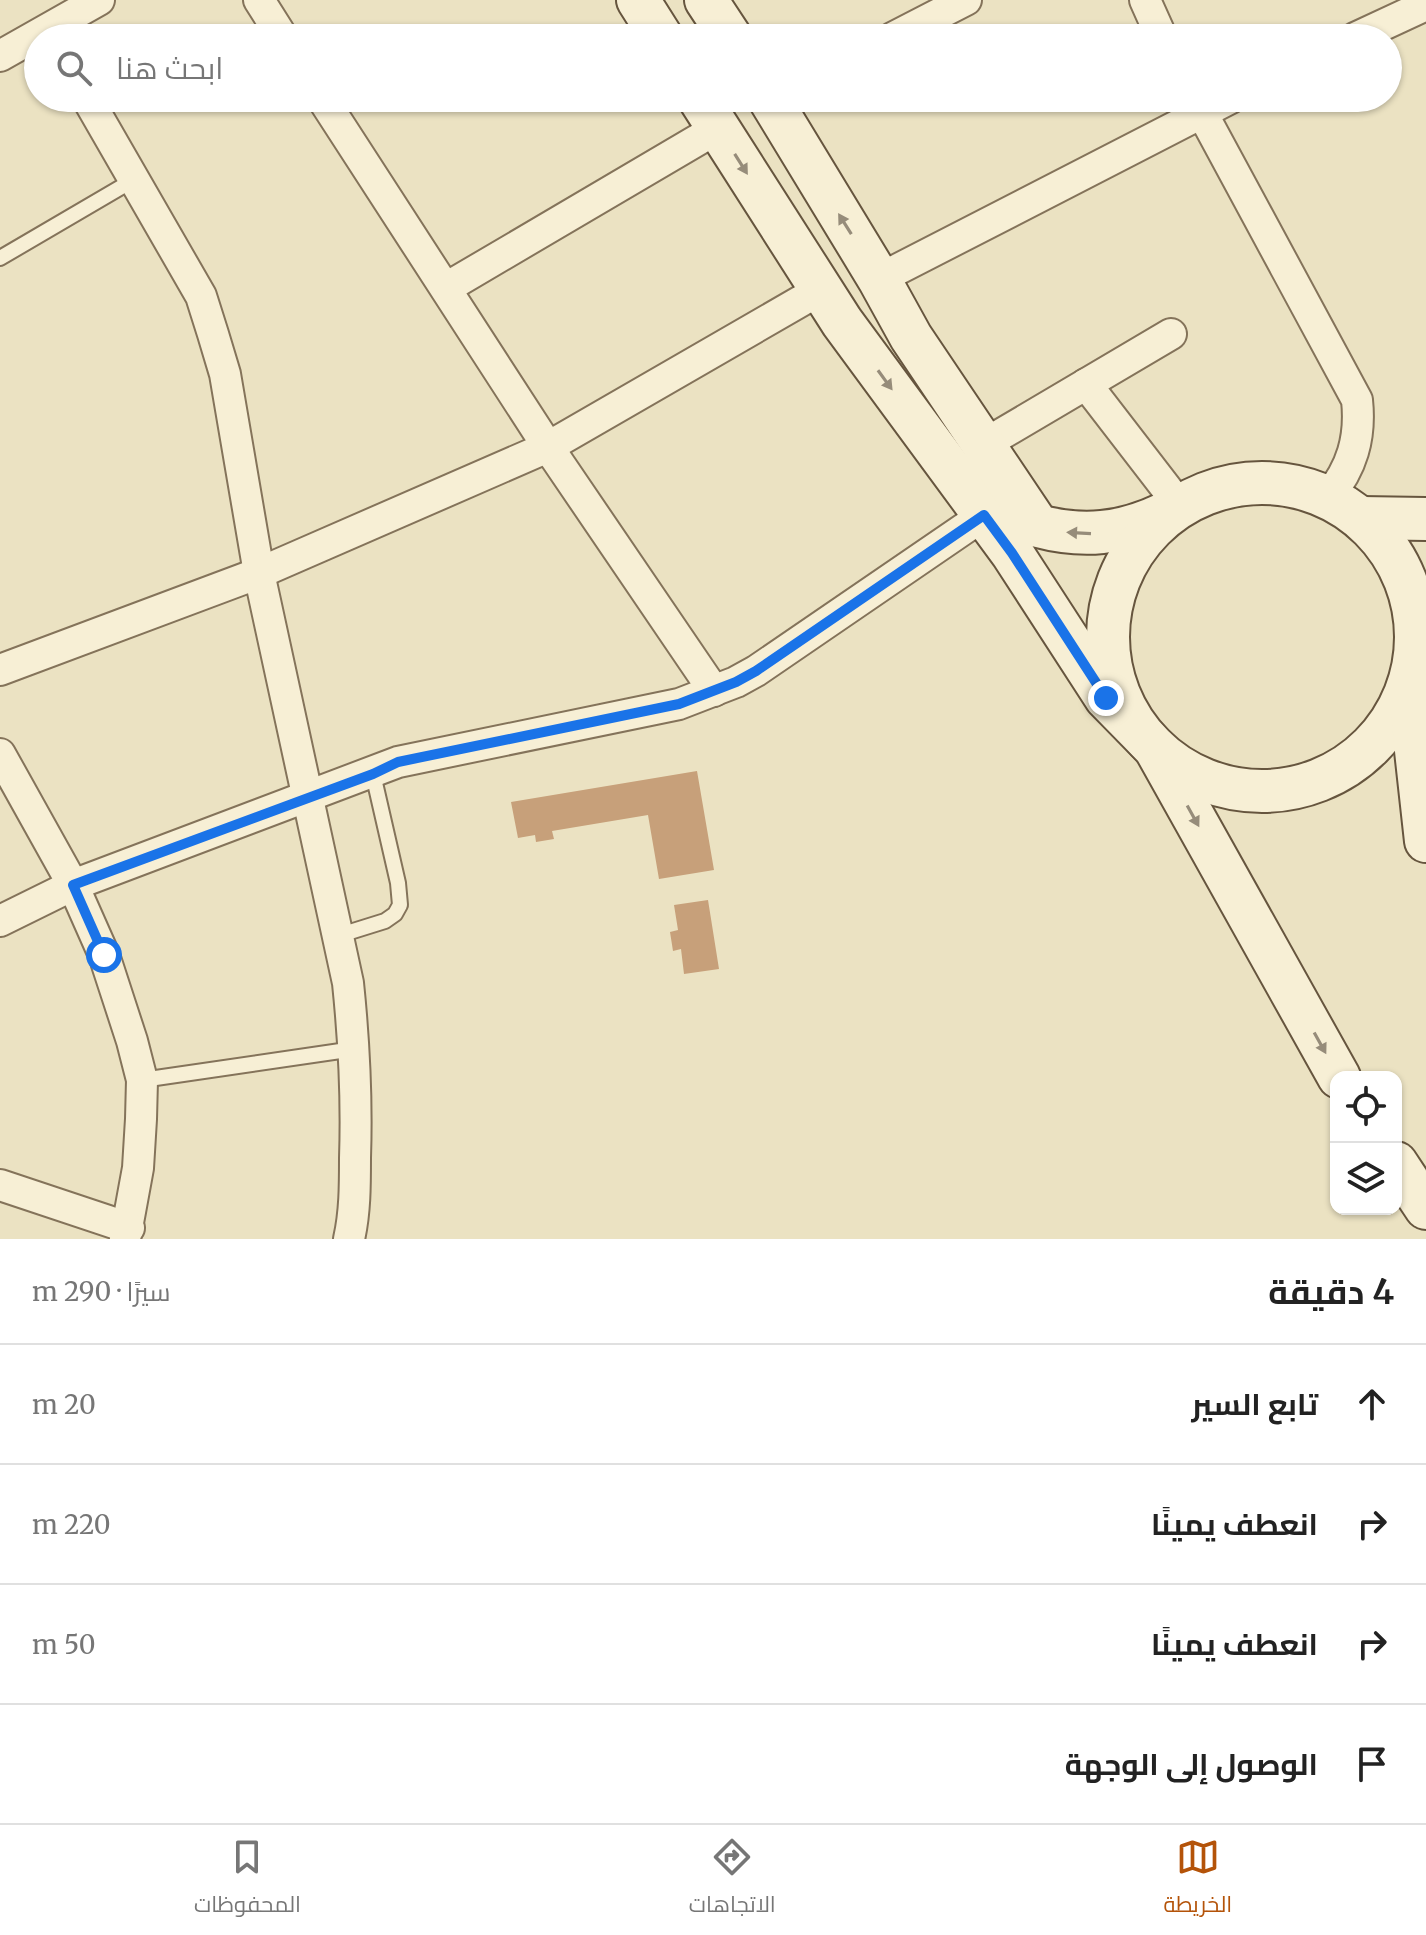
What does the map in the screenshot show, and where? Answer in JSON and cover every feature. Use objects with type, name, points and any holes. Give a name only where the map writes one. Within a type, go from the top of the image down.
[{"type":"street","points":[[63,24],[99,0]]},
{"type":"street","points":[[259,0],[274,24]]},
{"type":"street","points":[[638,0],[653,24]]},
{"type":"street","points":[[706,0],[722,24]]},
{"type":"street","points":[[919,24],[966,0]]},
{"type":"street","points":[[1145,0],[1156,24]]},
{"type":"street","points":[[1391,24],[1419,13]]},
{"type":"street","points":[[0,56],[24,45]]},
{"type":"street","points":[[95,112],[201,296],[225,374],[259,573],[348,983],[355,1049],[355,1179],[349,1239]]},
{"type":"street","points":[[331,112],[548,447],[714,691]]},
{"type":"street","points":[[778,112],[911,337],[1038,526],[1087,534],[1119,531],[1146,523],[1215,490],[1253,483],[1291,485],[1345,508],[1426,519]]},
{"type":"street","points":[[879,279],[1185,112]]},
{"type":"street","points":[[1202,112],[1357,400],[1358,432],[1349,466],[1345,508]]},
{"type":"street","points":[[446,288],[709,113],[820,290],[1012,553],[1106,698],[1155,748],[1190,774],[1232,788],[1277,791],[1320,780],[1358,759],[1389,727],[1417,657]]},
{"type":"street","points":[[0,670],[259,573],[548,447],[820,290]]},
{"type":"street","points":[[983,445],[1171,334]]},
{"type":"street","points":[[1086,384],[1180,506]]},
{"type":"street","points":[[1180,506],[1144,537],[1120,576],[1108,621],[1110,668],[1126,711],[1155,748],[1336,1071]]},
{"type":"street","points":[[1345,508],[1387,545],[1405,578],[1415,614],[1426,841]]},
{"type":"street","points":[[0,921],[73,885],[418,756],[667,707],[714,691],[756,671],[984,515]]},
{"type":"street","points":[[0,754],[73,885],[122,1004],[142,1080],[138,1168],[127,1233],[0,1185]]},
{"type":"street","points":[[1402,1172],[1426,1208]]},
{"type":"lane","points":[[0,258],[135,179]]},
{"type":"lane","points":[[337,936],[385,921],[395,914],[400,905],[398,883],[373,774]]},
{"type":"lane","points":[[142,1080],[355,1049]]},
{"type":"building","points":[[697,771],[714,870],[659,879],[648,815],[552,831],[554,839],[536,842],[535,835],[518,838],[511,802]]},
{"type":"building","points":[[708,900],[719,969],[684,974],[681,949],[673,951],[670,932],[678,930],[674,905]]},
{"type":"route","points":[[104,955],[73,885],[398,762],[679,704],[714,691],[756,671],[984,515],[1106,698]]}]
